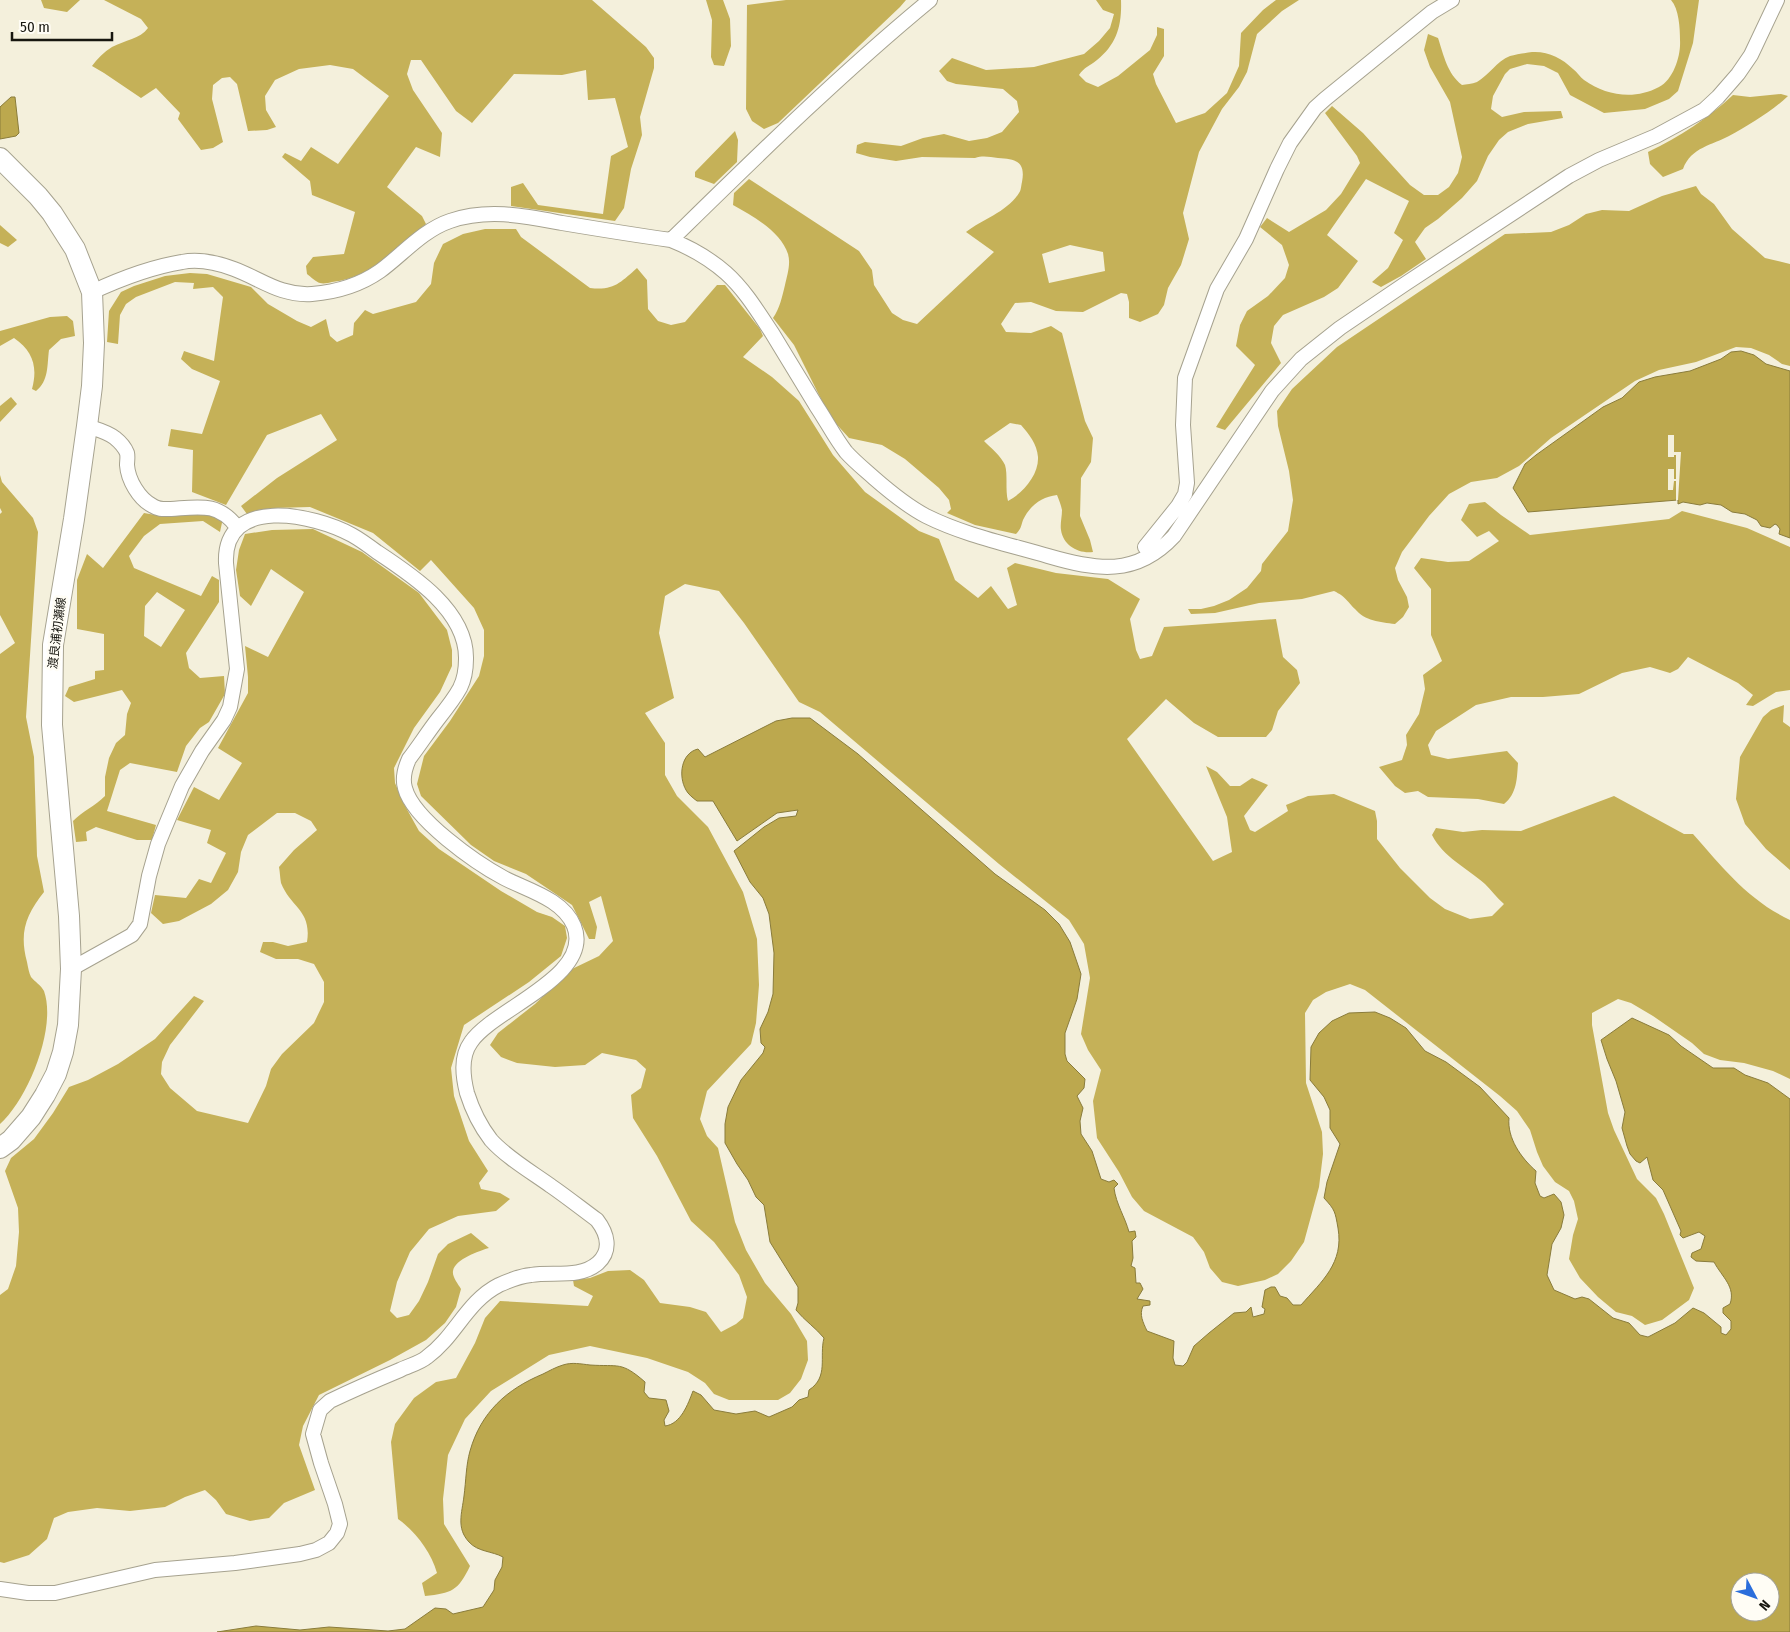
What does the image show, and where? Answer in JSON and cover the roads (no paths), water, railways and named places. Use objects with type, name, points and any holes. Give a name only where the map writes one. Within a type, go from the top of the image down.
[{"type":"main road","name":"渡良浦初瀬線","points":[[0,158],[38,196],[52,213],[75,249],[92,292],[94,344],[92,386],[87,426],[74,520],[53,644],[52,725],[69,916],[71,969],[68,1025],[63,1052],[56,1074],[45,1095],[31,1117],[0,1148]]},
{"type":"street","points":[[671,240],[805,110],[899,25],[930,0]]},
{"type":"street","points":[[1152,554],[1145,547],[1178,506],[1185,494],[1187,483],[1183,425],[1185,378],[1217,289],[1246,239],[1290,143],[1325,99],[1432,12],[1452,0]]},
{"type":"street","points":[[92,292],[125,277],[182,262],[201,262],[235,269],[273,288],[289,291],[310,294],[342,289],[361,282],[379,272],[427,234],[449,221],[489,214],[504,213],[532,216],[671,240],[707,258],[726,273],[744,292],[847,453],[889,491],[926,516],[962,531],[1062,560],[1096,567],[1123,566],[1152,554],[1174,536],[1272,391],[1301,359],[1340,328],[1396,289],[1569,176],[1599,160],[1656,136],[1704,110],[1738,74],[1751,55],[1777,0]]},
{"type":"street","points":[[87,426],[114,437],[124,448],[128,455],[127,465],[130,480],[152,506],[160,509],[203,506],[218,511],[231,519],[237,527]]},
{"type":"street","points":[[0,1589],[28,1593],[55,1593],[154,1570],[235,1563],[300,1554],[316,1550],[329,1543],[337,1533],[340,1524],[320,1463],[313,1434],[320,1410],[330,1401],[426,1359],[440,1346],[474,1303],[495,1288],[514,1278],[533,1274],[567,1274],[584,1270],[596,1265],[603,1257],[608,1243],[605,1230],[597,1220],[523,1167],[492,1140],[470,1102],[463,1078],[464,1056],[470,1043],[480,1030],[548,982],[574,955],[578,940],[568,915],[553,902],[502,876],[450,842],[420,814],[407,796],[404,786],[404,770],[409,759],[460,687],[466,657],[462,637],[458,626],[442,603],[424,585],[404,569],[352,535],[327,524],[303,517],[280,515],[257,517],[237,527],[230,537],[226,549],[237,669],[230,707],[224,720],[202,751],[182,786],[158,844],[148,876],[140,924],[132,935],[71,969]]}]
